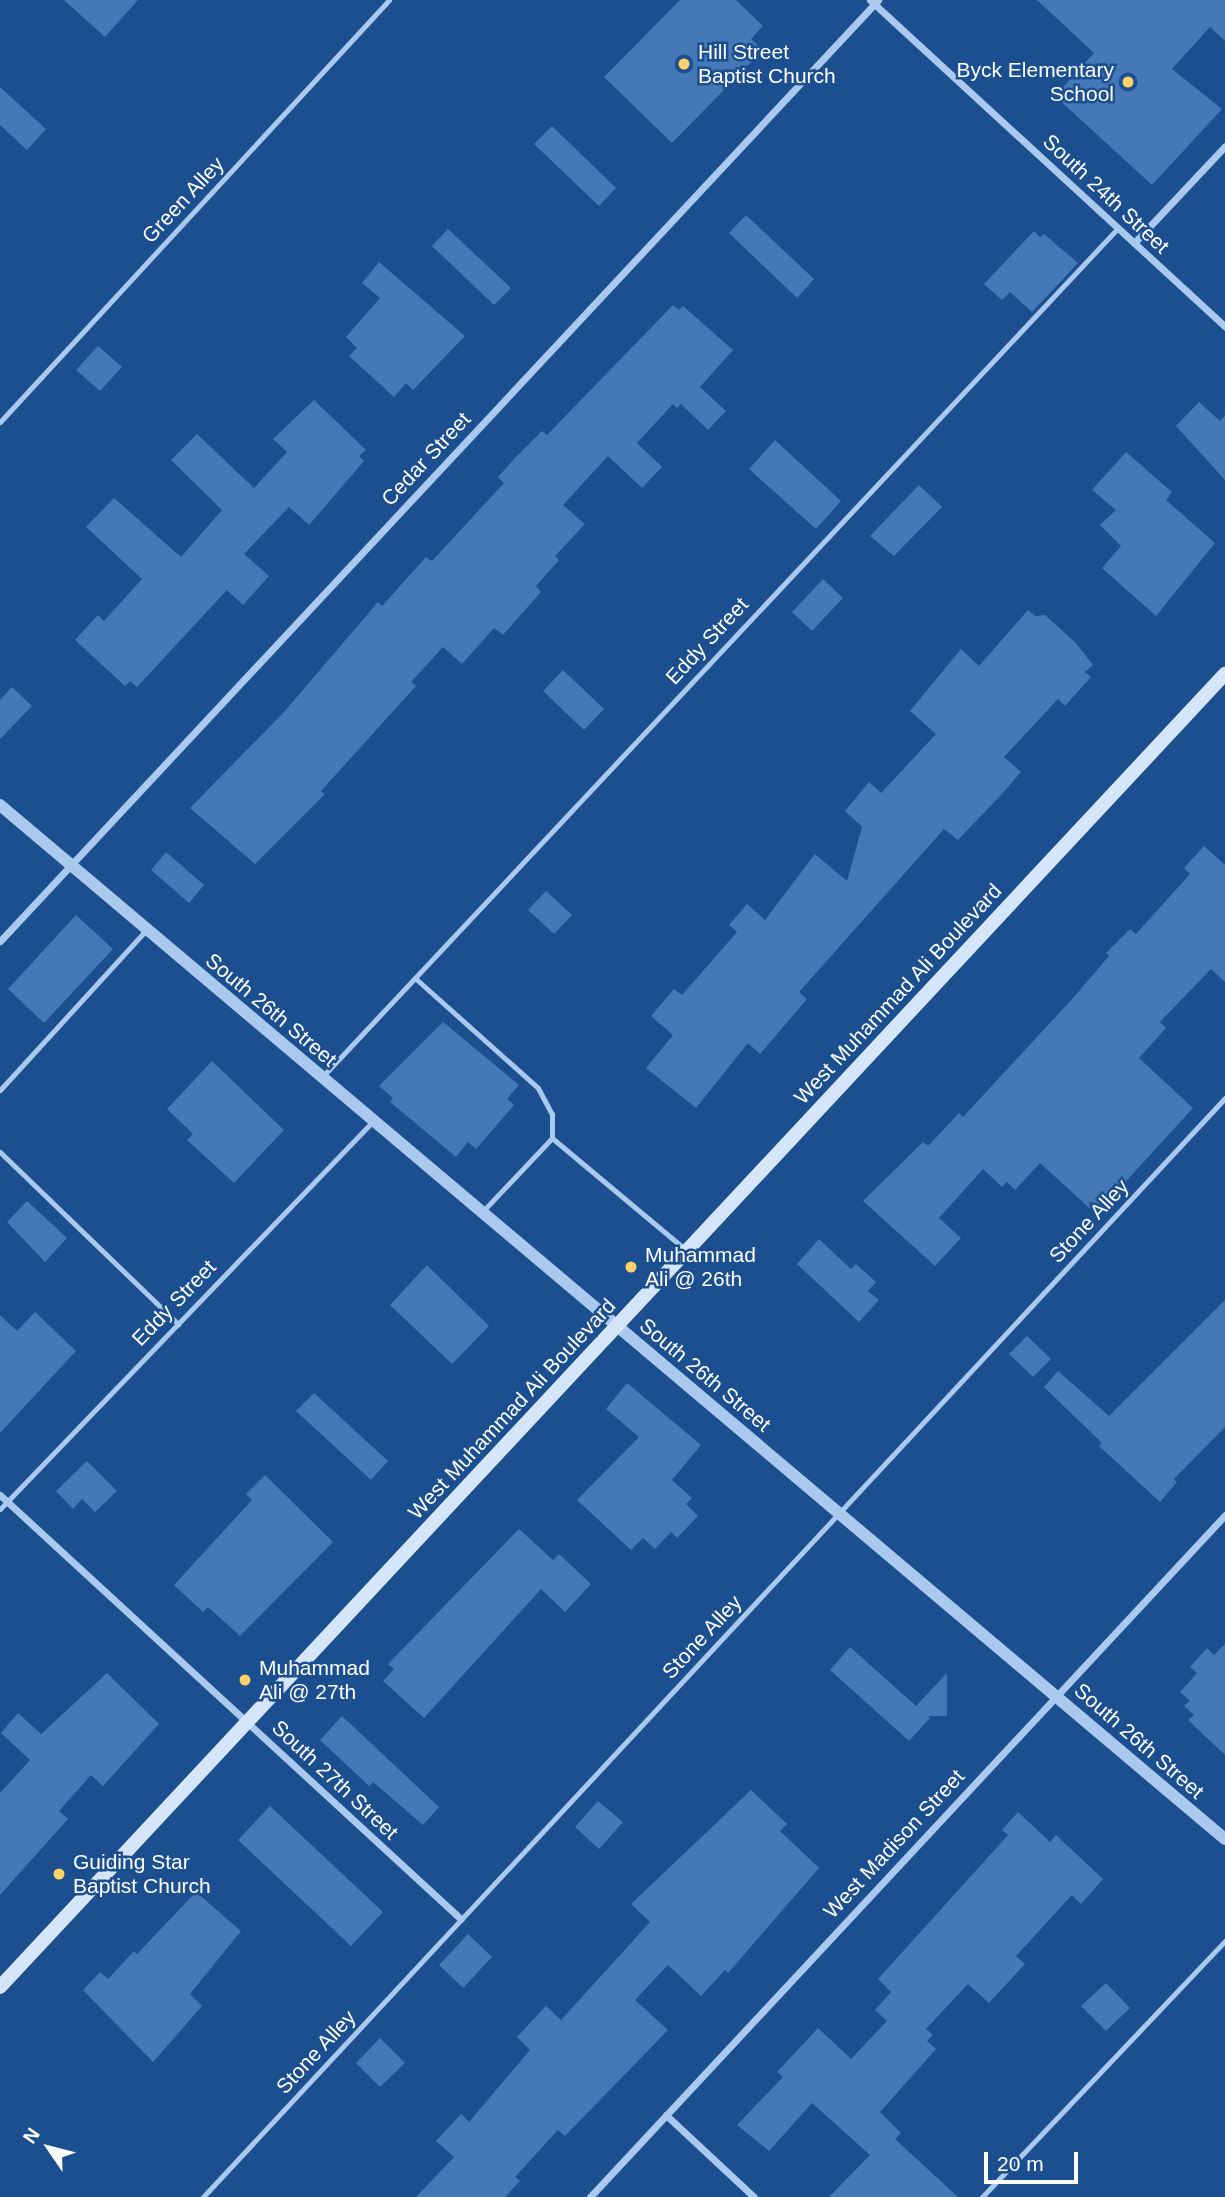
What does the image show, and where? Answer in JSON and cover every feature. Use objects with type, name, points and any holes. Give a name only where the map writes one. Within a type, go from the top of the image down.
[{"type":"main road","name":"West Muhammad Ali Boulevard","points":[[0,1987],[599,1342],[617,1328],[689,1252],[1225,674]]},
{"type":"street","name":"South 24th Street","points":[[874,1],[1225,327]]},
{"type":"street","name":"Cedar Street","points":[[0,941],[874,1]]},
{"type":"street","points":[[1134,243],[1225,146]]},
{"type":"street","name":"South 26th Street","points":[[0,806],[1225,1839]]},
{"type":"street","name":"South 27th Street","points":[[0,1494],[461,1919]]},
{"type":"street","name":"West Madison Street","points":[[590,2197],[1225,1515]]},
{"type":"street","points":[[666,2115],[754,2197]]},
{"type":"lane","name":"Green Alley","points":[[0,422],[389,0]]},
{"type":"lane","name":"Eddy Street","points":[[322,1077],[1118,228]]},
{"type":"lane","points":[[0,1090],[146,930]]},
{"type":"lane","points":[[415,978],[538,1088],[552,1114],[552,1138],[482,1212]]},
{"type":"lane","name":"Stone Alley","points":[[203,2197],[1225,1098]]},
{"type":"lane","name":"Eddy Street","points":[[0,1509],[373,1121]]},
{"type":"lane","points":[[552,1138],[689,1252]]},
{"type":"lane","points":[[0,1152],[178,1324]]},
{"type":"lane","points":[[982,2197],[1225,1941]]},
{"type":"building","points":[[64,0],[138,0],[105,37]]},
{"type":"building","name":"Hill Street Baptist Church","points":[[680,0],[736,0],[763,26],[751,39],[763,50],[672,143],[604,77]]},
{"type":"building","name":"Byck Elementary School","points":[[1037,0],[1225,0],[1225,41],[1210,27],[1172,69],[1222,109],[1152,185],[1055,96],[1094,53]]},
{"type":"building","points":[[0,87],[46,129],[27,150],[0,125]]},
{"type":"building","points":[[552,126],[616,188],[599,206],[534,144]]},
{"type":"building","points":[[746,215],[814,279],[797,298],[729,233]]},
{"type":"building","points":[[448,229],[511,288],[494,305],[432,246]]},
{"type":"building","points":[[1034,231],[1040,237],[1044,234],[1078,263],[1032,312],[1010,292],[1002,300],[984,284]]},
{"type":"building","points":[[379,262],[465,336],[413,390],[406,383],[394,397],[349,356],[357,348],[346,337],[380,298],[362,283]]},
{"type":"building","points":[[673,305],[679,310],[683,306],[733,350],[700,387],[726,411],[708,430],[681,404],[677,408],[673,404],[637,443],[662,467],[642,488],[608,456],[563,505],[585,524],[555,556],[559,560],[536,586],[541,592],[503,635],[494,628],[462,664],[443,647],[411,682],[416,686],[321,791],[325,794],[255,864],[190,808],[284,712],[378,602],[382,606],[426,557],[432,561],[504,483],[498,477],[514,459],[542,431],[547,435]]},
{"type":"building","points":[[98,346],[122,367],[100,391],[76,370]]},
{"type":"building","points":[[314,400],[366,450],[359,456],[364,461],[309,525],[289,507],[244,554],[269,576],[243,605],[227,590],[137,687],[130,681],[125,686],[75,640],[98,615],[104,621],[142,579],[86,527],[114,498],[181,557],[222,510],[171,460],[197,434],[254,488],[287,452],[273,439]]},
{"type":"building","points":[[1199,402],[1220,421],[1225,415],[1225,480],[1176,426]]},
{"type":"building","points":[[775,440],[841,501],[816,529],[749,469]]},
{"type":"building","points":[[1126,452],[1172,492],[1166,500],[1215,543],[1156,616],[1102,568],[1121,546],[1100,525],[1116,510],[1092,490]]},
{"type":"building","points":[[919,485],[942,507],[894,556],[870,536]]},
{"type":"building","points":[[823,579],[843,598],[812,631],[792,612]]},
{"type":"building","points":[[1028,610],[1035,616],[1045,615],[1076,643],[1093,665],[1085,672],[1091,677],[1065,706],[1058,699],[1004,757],[1021,772],[1000,796],[958,840],[944,829],[799,992],[807,999],[760,1054],[748,1043],[696,1108],[646,1068],[673,1035],[651,1016],[674,989],[682,995],[737,932],[729,925],[747,904],[765,920],[815,854],[847,881],[862,827],[845,811],[869,782],[881,793],[936,734],[910,711],[961,649],[979,666]]},
{"type":"building","points":[[563,670],[604,709],[584,730],[543,691]]},
{"type":"building","points":[[12,687],[32,706],[0,739],[0,700]]},
{"type":"building","points":[[1204,846],[1225,865],[1225,982],[1211,969],[1160,1022],[1166,1028],[1139,1058],[1193,1108],[1096,1214],[1040,1163],[1015,1190],[1007,1182],[1002,1187],[983,1169],[939,1218],[961,1238],[935,1266],[863,1201],[923,1142],[928,1146],[959,1113],[963,1117],[1073,998],[1109,956],[1106,953],[1130,929],[1136,934],[1190,874],[1184,868]]},
{"type":"building","points":[[166,852],[204,885],[189,903],[151,870]]},
{"type":"building","points":[[546,891],[572,915],[554,934],[528,910]]},
{"type":"building","points":[[76,915],[113,949],[44,1023],[8,989]]},
{"type":"building","points":[[443,1022],[519,1085],[507,1099],[514,1105],[476,1149],[468,1142],[456,1157],[390,1102],[393,1098],[379,1086]]},
{"type":"building","points":[[212,1061],[284,1130],[234,1183],[187,1140],[193,1134],[167,1109]]},
{"type":"building","points":[[27,1201],[67,1238],[45,1262],[7,1222]]},
{"type":"building","points":[[819,1239],[851,1269],[856,1264],[876,1282],[868,1291],[879,1300],[859,1322],[797,1264]]},
{"type":"building","points":[[427,1265],[489,1326],[452,1364],[390,1305]]},
{"type":"building","points":[[1225,1300],[1225,1427],[1174,1479],[1177,1482],[1160,1502],[1099,1446],[1102,1443],[1044,1387],[1058,1371],[1109,1416]]},
{"type":"building","points":[[35,1312],[76,1351],[0,1433],[0,1315],[17,1331]]},
{"type":"building","points":[[1027,1336],[1051,1359],[1033,1377],[1009,1354]]},
{"type":"building","points":[[627,1383],[701,1445],[672,1480],[692,1498],[686,1504],[698,1516],[677,1538],[671,1532],[655,1549],[643,1538],[631,1550],[577,1500],[639,1437],[606,1409]]},
{"type":"building","points":[[314,1393],[388,1461],[371,1480],[296,1411]]},
{"type":"building","points":[[87,1461],[117,1491],[95,1512],[82,1499],[73,1509],[56,1491]]},
{"type":"building","points":[[265,1475],[333,1542],[240,1636],[208,1607],[203,1612],[174,1585],[252,1500],[246,1494]]},
{"type":"building","points":[[519,1529],[553,1560],[559,1554],[591,1584],[565,1612],[541,1589],[424,1718],[383,1681],[394,1669],[388,1664]]},
{"type":"building","points":[[1225,1644],[1225,1755],[1188,1720],[1194,1715],[1184,1706],[1190,1701],[1180,1692],[1197,1673],[1190,1667],[1207,1648],[1214,1655]]},
{"type":"building","points":[[850,1647],[916,1706],[947,1673],[947,1716],[927,1716],[930,1718],[909,1741],[830,1670]]},
{"type":"building","points":[[107,1673],[159,1724],[103,1786],[91,1775],[59,1811],[68,1819],[0,1895],[0,1793],[30,1760],[1,1733],[18,1713],[41,1734]]},
{"type":"building","points":[[342,1716],[439,1807],[423,1825],[373,1782],[369,1786],[320,1740]]},
{"type":"building","points":[[751,1790],[787,1824],[780,1831],[819,1868],[728,1973],[725,1970],[701,1996],[668,1965],[635,2000],[668,2030],[565,2136],[558,2130],[515,2177],[520,2181],[505,2197],[416,2197],[454,2157],[436,2141],[461,2114],[469,2122],[530,2050],[517,2037],[546,2006],[561,2020],[650,1922],[631,1904]]},
{"type":"building","points":[[598,1801],[623,1822],[599,1849],[575,1827]]},
{"type":"building","points":[[270,1806],[383,1912],[351,1946],[238,1840]]},
{"type":"building","points":[[1018,1812],[1050,1842],[1056,1835],[1103,1879],[1081,1904],[1072,1895],[1016,1956],[1025,1964],[989,2003],[968,1984],[926,2029],[933,2035],[927,2041],[936,2049],[880,2112],[901,2133],[895,2139],[958,2197],[829,2197],[870,2155],[812,2103],[769,2151],[737,2125],[783,2077],[777,2072],[818,2028],[851,2059],[887,2021],[875,2010],[891,1992],[878,1979],[1008,1835],[1002,1830]]},
{"type":"building","points":[[196,1892],[241,1931],[190,1994],[202,2006],[153,2062],[83,1990],[100,1972],[108,1979],[134,1951],[137,1954]]},
{"type":"building","points":[[468,1934],[492,1957],[463,1988],[439,1965]]},
{"type":"building","points":[[1106,1983],[1130,2008],[1106,2031],[1081,2006]]},
{"type":"building","points":[[380,2038],[405,2063],[380,2087],[356,2063]]},
{"type":"place","name":"Hill Street Baptist Church","points":[[684,64]]},
{"type":"place","name":"Byck Elementary School","points":[[1128,82]]},
{"type":"place","name":"Muhammad Ali @ 26th","points":[[631,1267]]},
{"type":"place","name":"Muhammad Ali @ 27th","points":[[245,1680]]},
{"type":"place","name":"Guiding Star Baptist Church","points":[[59,1874]]}]
